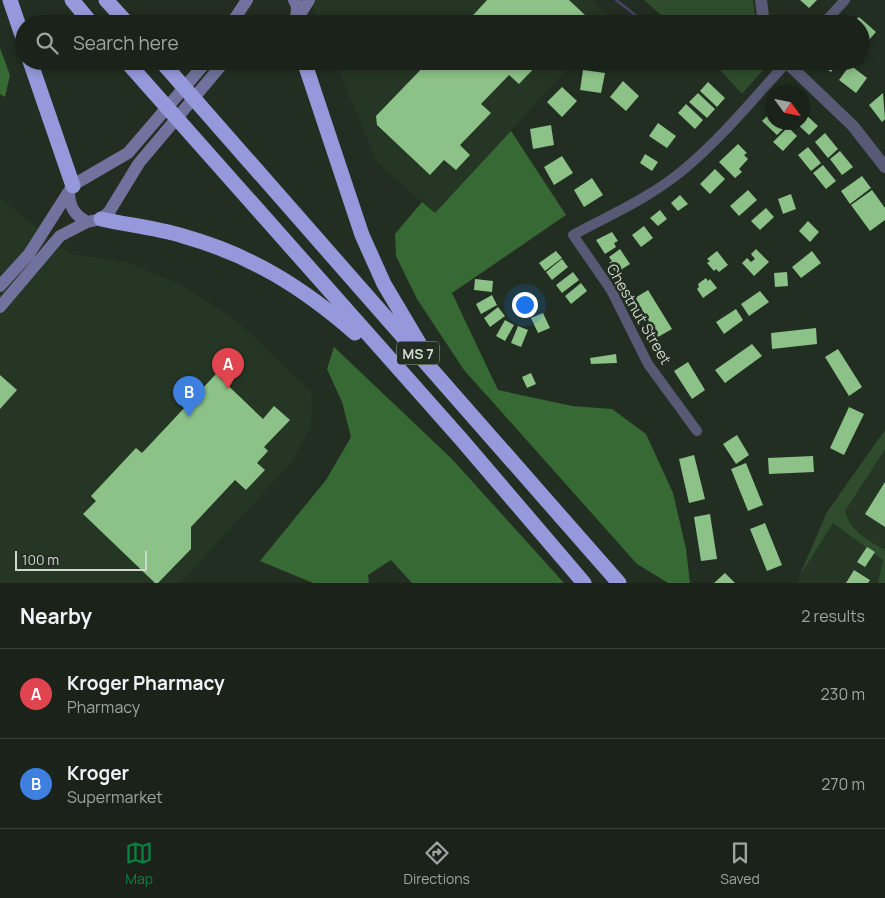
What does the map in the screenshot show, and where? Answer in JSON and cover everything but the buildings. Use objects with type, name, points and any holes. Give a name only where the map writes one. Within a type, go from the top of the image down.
[{"type":"highway","points":[[10,0],[15,15]]},
{"type":"highway","points":[[72,0],[84,15]]},
{"type":"highway","points":[[106,0],[120,15]]},
{"type":"highway","points":[[33,70],[71,190]]},
{"type":"highway","name":"MS 7","points":[[134,70],[584,583]]},
{"type":"highway","name":"MS 7","points":[[169,70],[317,241],[443,380],[619,583]]},
{"type":"highway","points":[[307,70],[362,235],[384,284],[443,380]]},
{"type":"highway","points":[[94,220],[182,235],[226,250],[265,268],[314,298],[397,368]]},
{"type":"main road","points":[[237,15],[247,0]]},
{"type":"main road","points":[[294,0],[297,6],[295,15]]},
{"type":"main road","points":[[299,15],[309,0]]},
{"type":"main road","points":[[0,286],[29,254],[71,190],[128,153],[199,70]]},
{"type":"main road","points":[[0,308],[60,236],[94,220],[117,202],[139,163],[217,70]]},
{"type":"main road","points":[[71,190],[72,210],[79,217],[94,220]]},
{"type":"street","points":[[761,0],[763,15]]},
{"type":"street","points":[[831,15],[845,0]]},
{"type":"street","name":"Chestnut Street","points":[[697,430],[648,364],[611,290],[573,235],[635,204],[681,171],[728,126],[780,70]]},
{"type":"street","points":[[795,70],[853,126],[885,167]]},
{"type":"shaded area","points":[[307,0],[593,0],[606,15],[316,15],[312,5]]},
{"type":"shaded area","points":[[644,0],[753,0],[755,15],[661,15]]},
{"type":"shaded area","points":[[339,70],[566,70],[435,214],[377,162]]},
{"type":"shaded area","points":[[720,70],[763,70],[742,94]]},
{"type":"shaded area","points":[[0,198],[70,254],[126,262],[182,285],[237,321],[312,393],[311,427],[292,462],[180,583],[0,583]]},
{"type":"shaded area","points":[[885,430],[885,583],[797,583],[827,512]]},
{"type":"shaded area","points":[[885,430],[885,449],[845,511],[847,518],[855,529],[866,539],[885,550],[885,583],[878,583],[883,560],[833,523],[799,577],[827,512]]},
{"type":"green space","points":[[0,48],[10,75],[5,97],[0,94]]},
{"type":"green space","points":[[511,131],[566,215],[452,293],[498,390],[572,406],[612,409],[646,434],[673,493],[686,549],[690,583],[668,583],[637,564],[464,370],[417,299],[396,256],[395,234],[422,202],[435,213]]},
{"type":"green space","points":[[334,347],[452,459],[564,583],[412,583],[391,560],[368,575],[369,583],[313,583],[260,561],[326,480],[351,437],[342,402],[327,369]]},
{"type":"waterway","points":[[616,0],[635,15]]},
{"type":"place","name":"Kroger Pharmacy","points":[[228,389]]},
{"type":"place","name":"Kroger","points":[[189,417]]}]
